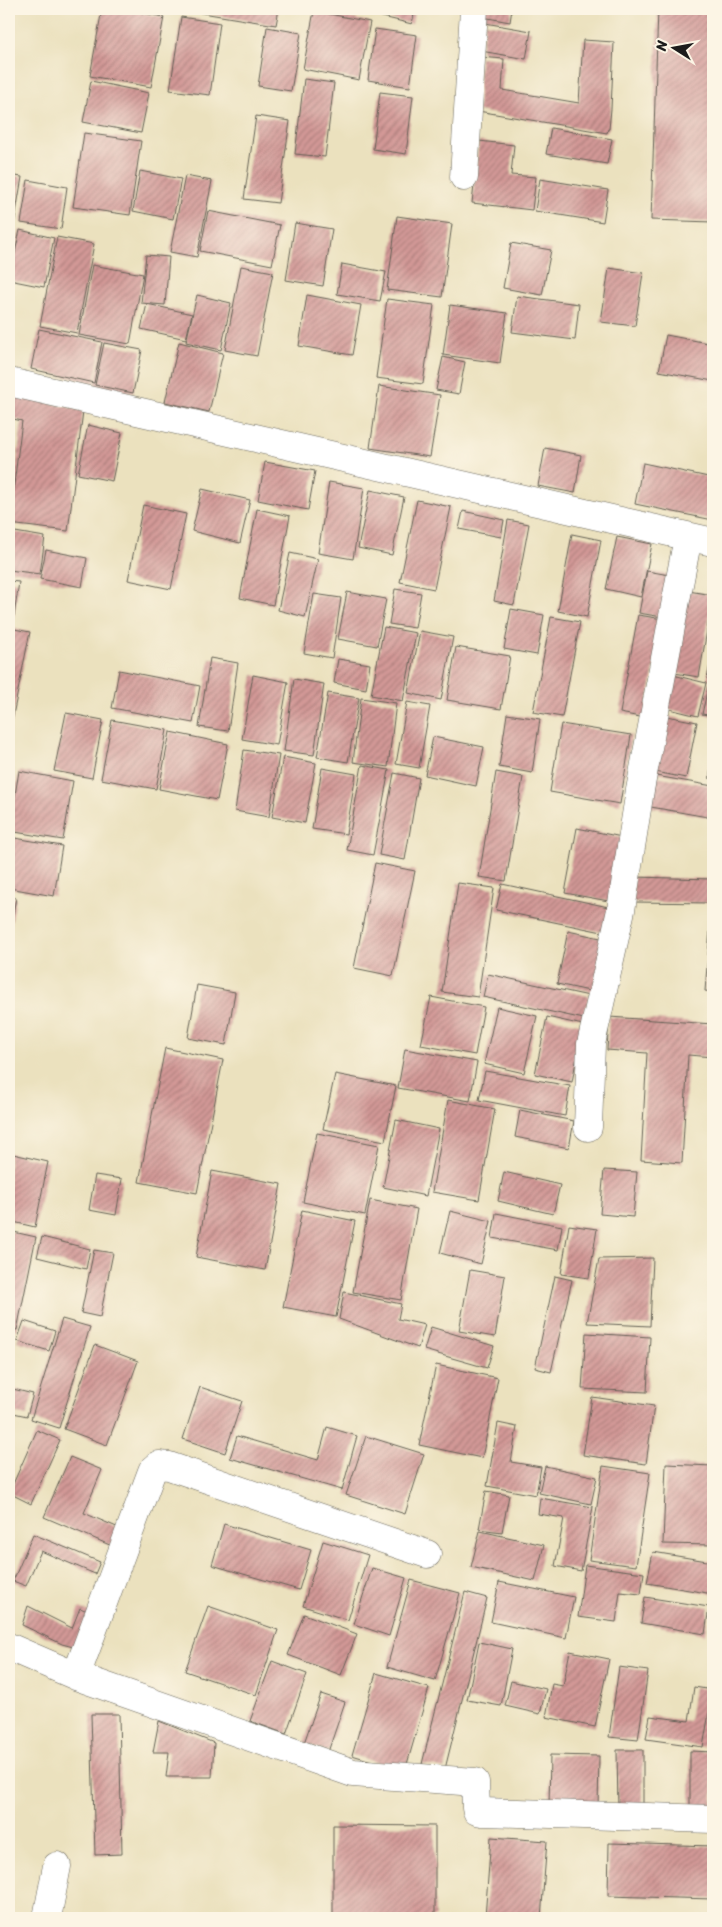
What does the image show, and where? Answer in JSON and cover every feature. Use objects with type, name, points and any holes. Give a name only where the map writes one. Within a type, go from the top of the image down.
[{"type":"street","points":[[464,177],[474,9]]},
{"type":"street","points":[[9,382],[701,540],[640,790],[621,910],[591,1044],[588,1127]]},
{"type":"street","points":[[76,1676],[152,1471],[159,1465],[169,1466],[427,1554]]},
{"type":"street","points":[[9,1647],[76,1676],[353,1773],[475,1782],[477,1811],[713,1820]]},
{"type":"street","points":[[46,1918],[57,1866]]},
{"type":"building","points":[[102,9],[122,9],[164,17],[151,87],[90,76]]},
{"type":"building","points":[[178,9],[279,9],[276,25]]},
{"type":"building","points":[[349,9],[415,9],[412,24]]},
{"type":"building","points":[[483,9],[512,9],[510,22],[482,17]]},
{"type":"building","points":[[658,9],[713,9],[713,222],[651,220]]},
{"type":"building","points":[[314,11],[370,22],[359,80],[303,69]]},
{"type":"building","points":[[181,17],[220,23],[210,95],[170,90]]},
{"type":"building","points":[[485,23],[531,31],[526,59],[481,51]]},
{"type":"building","points":[[267,27],[301,33],[291,91],[258,86]]},
{"type":"building","points":[[375,29],[417,35],[410,87],[368,80]]},
{"type":"building","points":[[583,40],[614,42],[611,109],[607,133],[478,111],[480,57],[504,59],[502,90],[579,103]]},
{"type":"building","points":[[304,79],[334,83],[325,157],[295,154]]},
{"type":"building","points":[[91,81],[149,93],[141,133],[83,122]]},
{"type":"building","points":[[380,92],[413,96],[406,154],[373,149]]},
{"type":"building","points":[[256,116],[290,121],[278,203],[244,199]]},
{"type":"building","points":[[551,128],[612,139],[607,164],[546,154]]},
{"type":"building","points":[[84,133],[141,141],[130,215],[73,207]]},
{"type":"building","points":[[479,141],[514,145],[511,175],[536,177],[532,210],[472,203]]},
{"type":"building","points":[[140,171],[181,179],[173,219],[133,211]]},
{"type":"building","points":[[9,175],[22,177],[12,236],[9,236]]},
{"type":"building","points":[[185,176],[212,181],[197,257],[170,252]]},
{"type":"building","points":[[540,179],[608,190],[603,222],[535,211]]},
{"type":"building","points":[[28,180],[67,187],[61,229],[21,223]]},
{"type":"building","points":[[208,211],[280,225],[272,265],[200,251]]},
{"type":"building","points":[[397,216],[452,224],[442,297],[387,290]]},
{"type":"building","points":[[295,223],[332,229],[323,286],[286,280]]},
{"type":"building","points":[[20,230],[54,238],[44,287],[9,280]]},
{"type":"building","points":[[57,237],[94,244],[77,333],[40,326]]},
{"type":"building","points":[[511,243],[551,250],[542,295],[503,288]]},
{"type":"building","points":[[146,255],[169,257],[165,305],[141,303]]},
{"type":"building","points":[[342,264],[386,272],[380,301],[337,294]]},
{"type":"building","points":[[92,265],[143,274],[130,344],[79,335]]},
{"type":"building","points":[[241,266],[273,272],[257,356],[225,350]]},
{"type":"building","points":[[609,268],[643,273],[635,326],[601,322]]},
{"type":"building","points":[[197,295],[231,303],[221,350],[186,342]]},
{"type":"building","points":[[307,295],[361,305],[352,355],[299,346]]},
{"type":"building","points":[[517,296],[579,304],[575,340],[512,332]]},
{"type":"building","points":[[387,299],[434,305],[423,384],[376,378]]},
{"type":"building","points":[[147,304],[192,314],[186,339],[141,329]]},
{"type":"building","points":[[450,305],[507,313],[500,363],[443,355]]},
{"type":"building","points":[[39,329],[102,342],[94,383],[31,369]]},
{"type":"building","points":[[666,335],[713,344],[713,381],[659,371]]},
{"type":"building","points":[[179,342],[223,353],[209,412],[165,402]]},
{"type":"building","points":[[104,343],[142,350],[133,393],[95,385]]},
{"type":"building","points":[[443,357],[465,362],[459,394],[436,390]]},
{"type":"building","points":[[379,386],[440,395],[430,457],[370,448]]},
{"type":"building","points":[[9,392],[83,411],[68,531],[9,524],[22,421],[9,418]]},
{"type":"building","points":[[88,425],[122,433],[112,481],[78,474]]},
{"type":"building","points":[[545,448],[581,455],[575,493],[538,486]]},
{"type":"building","points":[[265,462],[315,471],[308,510],[258,500]]},
{"type":"building","points":[[643,463],[713,478],[713,520],[635,504]]},
{"type":"building","points":[[329,482],[364,488],[353,559],[318,553]]},
{"type":"building","points":[[202,489],[250,500],[240,543],[192,531]]},
{"type":"building","points":[[370,490],[404,497],[392,555],[358,548]]},
{"type":"building","points":[[417,500],[451,507],[434,589],[400,582]]},
{"type":"building","points":[[143,505],[186,514],[171,589],[128,580]]},
{"type":"building","points":[[257,509],[290,516],[273,605],[240,598]]},
{"type":"building","points":[[463,511],[504,520],[501,537],[459,529]]},
{"type":"building","points":[[508,520],[529,524],[514,605],[494,601]]},
{"type":"building","points":[[9,531],[45,537],[40,574],[9,570]]},
{"type":"building","points":[[572,534],[601,540],[587,617],[558,611]]},
{"type":"building","points":[[617,537],[652,544],[641,597],[606,589]]},
{"type":"building","points":[[46,550],[87,558],[82,587],[40,579]]},
{"type":"building","points":[[290,553],[318,559],[305,617],[278,610]]},
{"type":"building","points":[[647,571],[675,576],[668,618],[639,613]]},
{"type":"building","points":[[9,581],[19,582],[14,616],[9,616]]},
{"type":"building","points":[[395,589],[421,593],[415,628],[389,624]]},
{"type":"building","points":[[682,590],[713,595],[699,677],[668,672]]},
{"type":"building","points":[[347,592],[386,599],[377,646],[338,639]]},
{"type":"building","points":[[314,594],[341,598],[332,658],[304,653]]},
{"type":"building","points":[[511,609],[544,615],[537,655],[504,649]]},
{"type":"building","points":[[638,615],[663,619],[645,718],[620,713]]},
{"type":"building","points":[[551,617],[580,622],[562,717],[533,712]]},
{"type":"building","points":[[384,627],[416,633],[403,701],[371,695]]},
{"type":"building","points":[[9,628],[30,632],[10,730],[9,730]]},
{"type":"building","points":[[420,631],[453,637],[441,700],[408,693]]},
{"type":"building","points":[[456,647],[510,656],[501,709],[447,700]]},
{"type":"building","points":[[713,654],[713,680],[707,679]]},
{"type":"building","points":[[210,658],[238,663],[228,731],[199,727]]},
{"type":"building","points":[[338,659],[370,664],[366,689],[334,683]]},
{"type":"building","points":[[119,670],[200,686],[193,723],[112,708]]},
{"type":"building","points":[[669,674],[706,683],[698,716],[661,707]]},
{"type":"building","points":[[253,675],[288,682],[277,745],[242,739]]},
{"type":"building","points":[[294,679],[324,684],[314,755],[284,751]]},
{"type":"building","points":[[709,683],[713,684],[713,716],[702,714]]},
{"type":"building","points":[[328,693],[359,698],[348,762],[317,757]]},
{"type":"building","points":[[361,698],[396,703],[388,767],[353,762]]},
{"type":"building","points":[[407,702],[430,706],[419,768],[396,764]]},
{"type":"building","points":[[66,713],[103,720],[92,778],[54,771]]},
{"type":"building","points":[[507,714],[540,719],[532,773],[499,767]]},
{"type":"building","points":[[661,715],[697,722],[686,778],[650,771]]},
{"type":"building","points":[[112,720],[167,730],[156,789],[101,779]]},
{"type":"building","points":[[561,724],[631,735],[620,804],[550,792]]},
{"type":"building","points":[[170,732],[228,744],[217,800],[159,789]]},
{"type":"building","points":[[433,737],[484,747],[476,786],[425,775]]},
{"type":"building","points":[[244,750],[279,755],[269,817],[235,811]]},
{"type":"building","points":[[283,757],[316,763],[305,823],[272,817]]},
{"type":"building","points":[[713,763],[713,779],[709,778]]},
{"type":"building","points":[[362,765],[389,770],[373,855],[347,850]]},
{"type":"building","points":[[322,768],[356,774],[346,834],[312,829]]},
{"type":"building","points":[[19,771],[73,781],[63,840],[9,831]]},
{"type":"building","points":[[496,772],[523,777],[506,881],[479,877]]},
{"type":"building","points":[[394,773],[419,778],[405,860],[379,855]]},
{"type":"building","points":[[656,776],[713,786],[713,818],[651,807]]},
{"type":"building","points":[[577,828],[627,838],[614,902],[565,893]]},
{"type":"building","points":[[9,837],[62,846],[54,896],[9,888]]},
{"type":"building","points":[[375,863],[415,871],[393,976],[354,968]]},
{"type":"building","points":[[633,877],[713,879],[713,903],[633,902]]},
{"type":"building","points":[[458,883],[494,888],[478,997],[442,992]]},
{"type":"building","points":[[502,884],[613,908],[607,933],[496,910]]},
{"type":"building","points":[[9,897],[16,898],[10,930],[9,930]]},
{"type":"building","points":[[711,917],[713,917],[713,992],[705,991]]},
{"type":"building","points":[[568,931],[605,939],[594,992],[557,984]]},
{"type":"building","points":[[488,974],[589,996],[584,1019],[483,997]]},
{"type":"building","points":[[197,985],[235,992],[226,1045],[188,1038]]},
{"type":"building","points":[[431,997],[484,1007],[475,1055],[421,1045]]},
{"type":"building","points":[[497,1007],[537,1016],[524,1073],[484,1064]]},
{"type":"building","points":[[547,1017],[583,1025],[572,1082],[535,1074]]},
{"type":"building","points":[[609,1017],[713,1024],[713,1057],[688,1055],[682,1163],[641,1160],[647,1053],[607,1050]]},
{"type":"building","points":[[165,1048],[223,1060],[197,1193],[139,1182]]},
{"type":"building","points":[[405,1049],[477,1062],[470,1101],[398,1088]]},
{"type":"building","points":[[485,1071],[570,1086],[565,1116],[479,1100]]},
{"type":"building","points":[[335,1074],[396,1086],[385,1141],[323,1129]]},
{"type":"building","points":[[448,1100],[495,1109],[479,1200],[432,1192]]},
{"type":"building","points":[[520,1110],[574,1121],[569,1148],[515,1137]]},
{"type":"building","points":[[396,1120],[439,1129],[426,1196],[383,1187]]},
{"type":"building","points":[[317,1133],[379,1145],[365,1215],[303,1202]]},
{"type":"building","points":[[9,1153],[48,1162],[35,1227],[9,1221]]},
{"type":"building","points":[[604,1170],[637,1172],[633,1217],[600,1214]]},
{"type":"building","points":[[212,1171],[281,1184],[265,1270],[196,1257]]},
{"type":"building","points":[[504,1172],[560,1185],[553,1214],[498,1201]]},
{"type":"building","points":[[95,1175],[122,1179],[116,1215],[89,1210]]},
{"type":"building","points":[[370,1200],[417,1209],[401,1300],[353,1292]]},
{"type":"building","points":[[302,1210],[355,1221],[336,1317],[283,1307]]},
{"type":"building","points":[[450,1211],[491,1221],[481,1264],[440,1253]]},
{"type":"building","points":[[496,1213],[562,1226],[558,1250],[492,1238]]},
{"type":"building","points":[[569,1225],[597,1229],[589,1278],[561,1274]]},
{"type":"building","points":[[9,1231],[36,1237],[17,1330],[9,1329]]},
{"type":"building","points":[[42,1237],[90,1249],[86,1269],[37,1257]]},
{"type":"building","points":[[94,1250],[113,1253],[100,1317],[81,1313]]},
{"type":"building","points":[[653,1258],[650,1326],[587,1323],[599,1259]]},
{"type":"building","points":[[470,1270],[505,1276],[495,1337],[459,1331]]},
{"type":"building","points":[[555,1276],[572,1280],[551,1372],[535,1368]]},
{"type":"building","points":[[344,1292],[401,1304],[398,1319],[425,1325],[418,1348],[339,1319]]},
{"type":"building","points":[[62,1319],[90,1327],[59,1428],[31,1419]]},
{"type":"building","points":[[24,1321],[55,1331],[49,1351],[17,1341]]},
{"type":"building","points":[[431,1327],[494,1346],[487,1368],[424,1350]]},
{"type":"building","points":[[586,1333],[650,1337],[647,1392],[582,1389]]},
{"type":"building","points":[[95,1345],[138,1361],[107,1445],[64,1429]]},
{"type":"building","points":[[436,1365],[498,1378],[482,1458],[419,1445]]},
{"type":"building","points":[[200,1387],[242,1401],[225,1453],[183,1439]]},
{"type":"building","points":[[9,1388],[33,1394],[27,1416],[9,1412]]},
{"type":"building","points":[[592,1397],[654,1406],[646,1464],[583,1455]]},
{"type":"building","points":[[498,1423],[517,1427],[511,1462],[541,1467],[536,1495],[487,1486]]},
{"type":"building","points":[[327,1427],[357,1436],[342,1490],[230,1458],[237,1436],[318,1460]]},
{"type":"building","points":[[37,1430],[60,1440],[31,1504],[9,1493]]},
{"type":"building","points":[[366,1436],[424,1454],[405,1514],[346,1495]]},
{"type":"building","points":[[70,1457],[102,1470],[84,1513],[119,1528],[112,1546],[44,1517]]},
{"type":"building","points":[[666,1464],[713,1466],[713,1545],[663,1544]]},
{"type":"building","points":[[545,1466],[597,1477],[591,1504],[539,1493]]},
{"type":"building","points":[[603,1466],[650,1473],[636,1566],[589,1560]]},
{"type":"building","points":[[486,1491],[509,1495],[502,1532],[479,1529]]},
{"type":"building","points":[[540,1498],[593,1507],[581,1571],[555,1566],[564,1518],[538,1514]]},
{"type":"building","points":[[224,1524],[311,1550],[299,1590],[212,1565]]},
{"type":"building","points":[[480,1531],[544,1545],[535,1581],[471,1567]]},
{"type":"building","points":[[33,1534],[100,1562],[95,1574],[41,1551],[26,1586],[13,1581]]},
{"type":"building","points":[[323,1541],[368,1555],[348,1620],[303,1606]]},
{"type":"building","points":[[653,1552],[713,1562],[713,1594],[647,1583]]},
{"type":"building","points":[[585,1565],[644,1573],[641,1594],[620,1592],[616,1622],[578,1617]]},
{"type":"building","points":[[372,1568],[406,1578],[389,1636],[354,1624]]},
{"type":"building","points":[[411,1580],[460,1593],[435,1681],[387,1667]]},
{"type":"building","points":[[499,1582],[574,1597],[566,1638],[491,1622]]},
{"type":"building","points":[[465,1592],[487,1598],[445,1769],[422,1764]]},
{"type":"building","points":[[645,1597],[709,1607],[705,1634],[641,1623]]},
{"type":"building","points":[[28,1606],[72,1628],[80,1608],[90,1612],[77,1648],[62,1644],[22,1625]]},
{"type":"building","points":[[208,1606],[278,1630],[256,1695],[185,1671]]},
{"type":"building","points":[[304,1614],[357,1634],[341,1675],[288,1655]]},
{"type":"building","points":[[479,1642],[512,1649],[501,1706],[467,1700]]},
{"type":"building","points":[[570,1651],[609,1659],[595,1727],[546,1717],[552,1684],[563,1686]]},
{"type":"building","points":[[272,1661],[307,1674],[286,1734],[250,1721]]},
{"type":"building","points":[[619,1667],[648,1671],[638,1740],[609,1737]]},
{"type":"building","points":[[376,1673],[429,1688],[405,1771],[352,1755]]},
{"type":"building","points":[[511,1681],[546,1689],[540,1714],[505,1706]]},
{"type":"building","points":[[694,1687],[713,1690],[703,1747],[646,1739],[650,1716],[689,1721]]},
{"type":"building","points":[[321,1694],[345,1702],[328,1752],[304,1743]]},
{"type":"building","points":[[91,1714],[119,1714],[122,1854],[95,1855]]},
{"type":"building","points":[[159,1721],[214,1743],[212,1777],[166,1777],[169,1752],[153,1752]]},
{"type":"building","points":[[617,1750],[643,1750],[643,1809],[618,1809]]},
{"type":"building","points":[[690,1751],[713,1752],[713,1806],[690,1806]]},
{"type":"building","points":[[550,1755],[599,1756],[598,1808],[549,1807]]},
{"type":"building","points":[[333,1825],[435,1826],[435,1918],[333,1918]]},
{"type":"building","points":[[491,1837],[547,1841],[541,1918],[485,1918]]},
{"type":"building","points":[[609,1843],[713,1846],[713,1899],[608,1896]]}]
